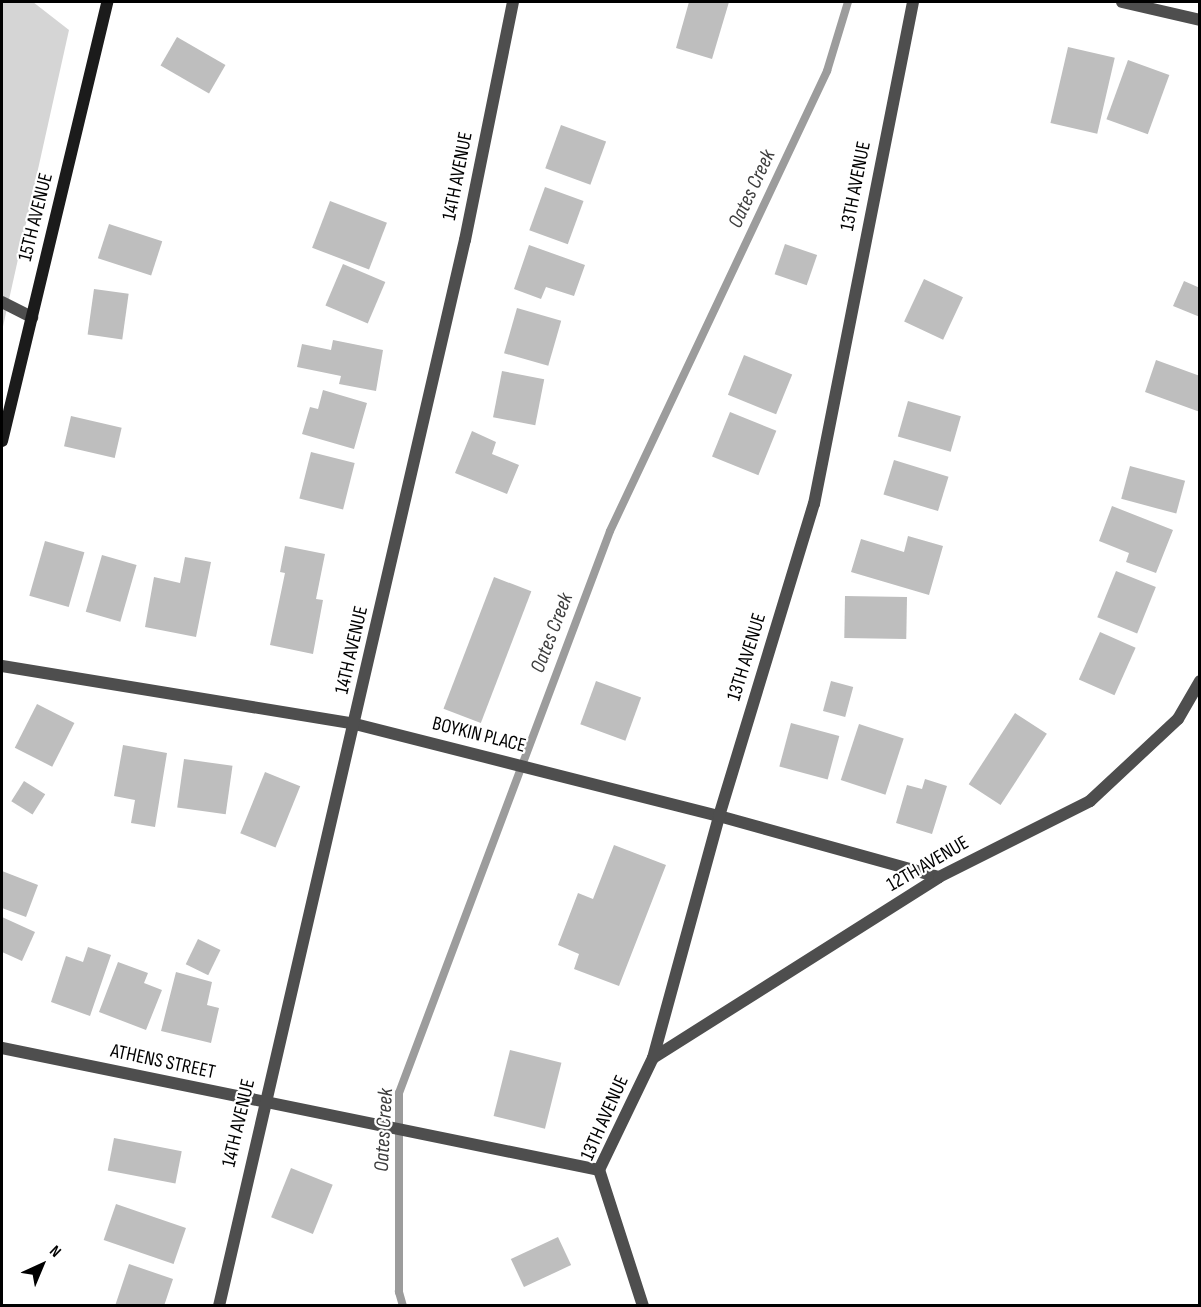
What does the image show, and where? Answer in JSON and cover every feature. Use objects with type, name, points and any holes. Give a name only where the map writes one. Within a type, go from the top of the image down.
[{"type":"street","name":"15TH AVENUE","points":[[2,441],[107,2]]},
{"type":"street","name":"14TH AVENUE","points":[[219,1305],[263,1104],[355,724],[465,240],[513,2]]},
{"type":"street","name":"13TH AVENUE","points":[[643,1305],[599,1170],[653,1058],[719,816],[814,504],[913,2]]},
{"type":"street","points":[[1122,2],[1200,20]]},
{"type":"street","points":[[2,302],[32,316]]},
{"type":"street","name":"BOYKIN PLACE","points":[[2,666],[355,724],[719,816],[939,877]]},
{"type":"street","name":"12TH AVENUE","points":[[653,1058],[939,877],[1090,801],[1178,719],[1200,681]]},
{"type":"street","name":"ATHENS STREET","points":[[2,1048],[263,1104],[599,1170]]},
{"type":"shaded area","points":[[2,2],[33,2],[69,30],[2,331]]},
{"type":"building","points":[[689,2],[729,2],[712,59],[676,48]]},
{"type":"building","points":[[177,37],[225,65],[209,94],[160,66]]},
{"type":"building","points":[[1068,47],[1115,58],[1097,134],[1050,123]]},
{"type":"building","points":[[1128,60],[1169,75],[1148,134],[1106,119]]},
{"type":"building","points":[[561,125],[606,141],[590,185],[545,168]]},
{"type":"building","points":[[545,187],[584,201],[568,244],[529,230]]},
{"type":"building","points":[[330,201],[387,223],[369,270],[312,248]]},
{"type":"building","points":[[109,224],[162,241],[151,276],[98,258]]},
{"type":"building","points":[[785,244],[817,255],[807,285],[775,274]]},
{"type":"building","points":[[529,245],[585,265],[574,296],[546,287],[541,299],[514,289]]},
{"type":"building","points":[[343,264],[385,282],[368,323],[325,305]]},
{"type":"building","points":[[924,279],[963,297],[943,340],[904,322]]},
{"type":"building","points":[[1184,281],[1200,288],[1200,317],[1173,306]]},
{"type":"building","points":[[94,289],[129,294],[122,339],[88,335]]},
{"type":"building","points":[[517,308],[561,321],[548,366],[504,353]]},
{"type":"building","points":[[333,340],[383,350],[376,391],[339,384],[341,376],[297,367],[302,344],[331,350]]},
{"type":"building","points":[[744,355],[792,374],[776,414],[728,395]]},
{"type":"building","points":[[1156,360],[1200,376],[1200,412],[1145,392]]},
{"type":"building","points":[[502,371],[544,379],[535,425],[493,417]]},
{"type":"building","points":[[323,390],[367,403],[354,449],[302,434],[310,407],[318,409]]},
{"type":"building","points":[[908,401],[961,416],[951,452],[898,437]]},
{"type":"building","points":[[730,412],[776,431],[758,475],[712,457]]},
{"type":"building","points":[[71,416],[122,428],[115,458],[64,446]]},
{"type":"building","points":[[472,431],[496,442],[492,454],[519,465],[507,494],[455,473]]},
{"type":"building","points":[[311,452],[355,463],[343,509],[299,499]]},
{"type":"building","points":[[894,460],[949,477],[938,511],[883,494]]},
{"type":"building","points":[[1130,466],[1185,481],[1176,514],[1121,499]]},
{"type":"building","points":[[1112,506],[1173,530],[1156,573],[1126,562],[1129,553],[1099,541]]},
{"type":"building","points":[[908,536],[943,546],[929,595],[851,572],[861,539],[904,552]]},
{"type":"building","points":[[45,541],[84,552],[69,607],[29,596]]},
{"type":"building","points":[[285,546],[325,554],[316,599],[323,600],[313,654],[270,645],[285,573],[280,572]]},
{"type":"building","points":[[102,555],[137,565],[120,622],[86,612]]},
{"type":"building","points":[[185,557],[211,562],[196,637],[145,627],[154,577],[180,583]]},
{"type":"building","points":[[1116,571],[1156,587],[1137,633],[1097,617]]},
{"type":"building","points":[[494,577],[531,591],[481,723],[443,709]]},
{"type":"building","points":[[845,596],[907,597],[906,639],[844,638]]},
{"type":"building","points":[[1100,632],[1136,648],[1114,695],[1079,680]]},
{"type":"building","points":[[596,681],[641,697],[625,741],[580,724]]},
{"type":"building","points":[[831,681],[853,687],[845,717],[823,711]]},
{"type":"building","points":[[37,704],[74,723],[52,767],[15,748]]},
{"type":"building","points":[[1015,713],[1047,734],[1001,805],[969,784]]},
{"type":"building","points":[[791,723],[839,736],[828,779],[779,766]]},
{"type":"building","points":[[859,724],[904,739],[885,795],[841,780]]},
{"type":"building","points":[[123,745],[167,753],[155,827],[131,823],[135,800],[114,796]]},
{"type":"building","points":[[184,759],[233,766],[226,814],[177,808]]},
{"type":"building","points":[[265,772],[300,786],[276,847],[240,833]]},
{"type":"building","points":[[925,779],[947,786],[932,834],[896,823],[907,785],[922,789]]},
{"type":"building","points":[[24,781],[45,794],[32,815],[11,801]]},
{"type":"building","points":[[614,845],[666,865],[619,986],[574,969],[579,954],[558,945],[578,893],[593,899]]},
{"type":"building","points":[[2,871],[38,885],[26,917],[2,908]]},
{"type":"building","points":[[2,917],[35,932],[22,961],[2,952]]},
{"type":"building","points":[[198,939],[220,950],[208,975],[186,964]]},
{"type":"building","points":[[88,947],[111,955],[90,1016],[51,1002],[66,956],[83,962]]},
{"type":"building","points":[[118,962],[148,973],[144,983],[162,990],[146,1030],[99,1012]]},
{"type":"building","points":[[176,972],[212,982],[207,1005],[219,1008],[211,1043],[161,1031]]},
{"type":"building","points":[[510,1050],[561,1063],[545,1129],[494,1116]]},
{"type":"building","points":[[114,1138],[182,1151],[175,1184],[108,1170]]},
{"type":"building","points":[[291,1168],[333,1185],[313,1234],[271,1217]]},
{"type":"building","points":[[116,1204],[186,1228],[174,1264],[104,1240]]},
{"type":"building","points":[[558,1237],[571,1265],[524,1287],[511,1259]]},
{"type":"building","points":[[129,1264],[173,1279],[164,1306],[115,1306]]},
{"type":"waterway","name":"Oates Creek","points":[[403,1306],[399,1292],[399,1093],[610,531],[827,71],[848,2]]}]
